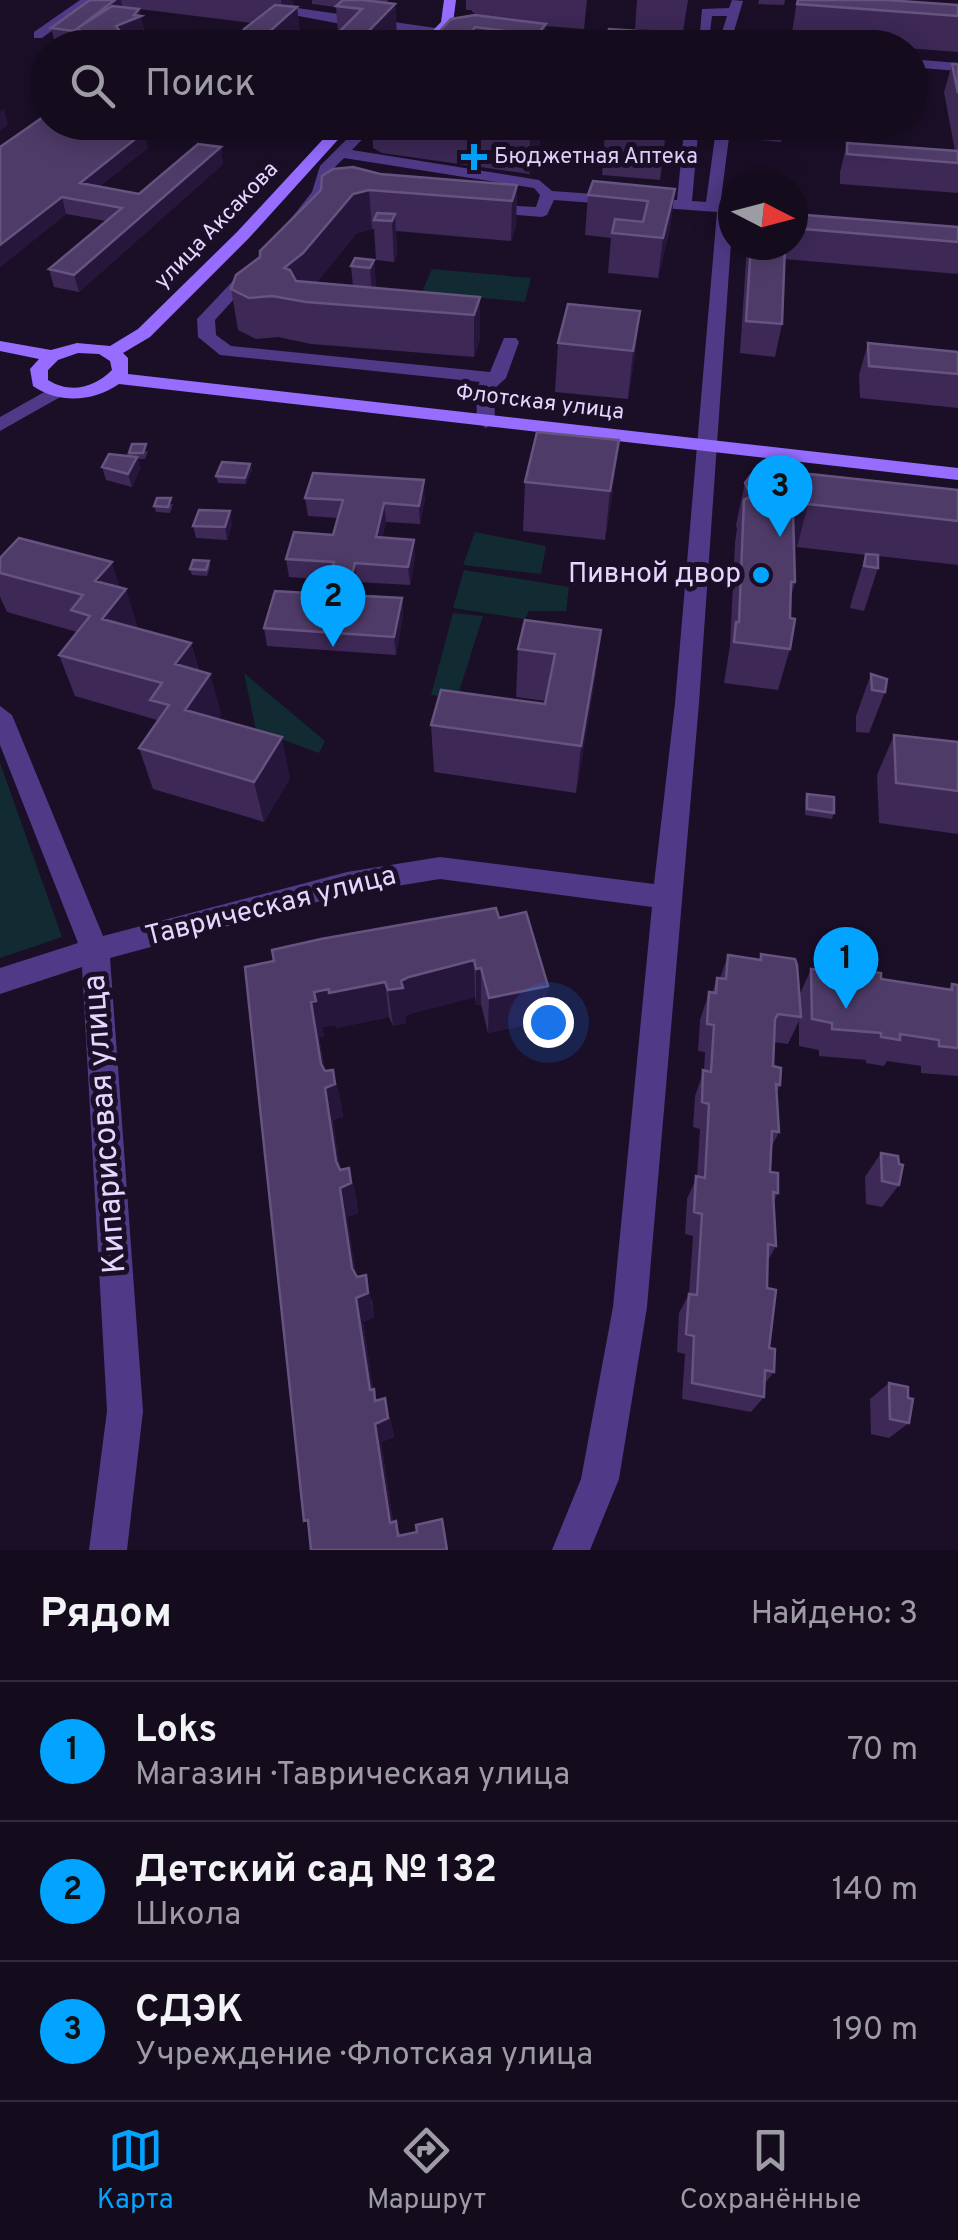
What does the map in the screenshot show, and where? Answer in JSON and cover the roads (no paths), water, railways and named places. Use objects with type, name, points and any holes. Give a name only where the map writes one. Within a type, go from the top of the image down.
[{"type":"street","points":[[46,30],[88,0]]},
{"type":"street","points":[[222,0],[346,21],[440,30],[447,23],[450,0]]},
{"type":"street","points":[[703,30],[706,12],[737,6]]},
{"type":"street","points":[[728,30],[737,6]]},
{"type":"street","points":[[928,64],[958,67]]},
{"type":"street","name":"улица Аксакова","points":[[113,352],[144,333],[243,235],[330,140]]},
{"type":"street","points":[[290,229],[328,193],[325,169],[353,140]]},
{"type":"street","points":[[684,204],[690,140]]},
{"type":"street","points":[[718,204],[713,201],[721,140]]},
{"type":"street","points":[[340,153],[543,189],[718,207]]},
{"type":"street","points":[[468,206],[542,212],[543,189]]},
{"type":"street","points":[[266,255],[206,319],[207,337],[226,350],[497,378]]},
{"type":"street","points":[[572,1550],[600,1480],[630,1307],[666,897],[688,703],[721,260]]},
{"type":"street","points":[[486,422],[486,387],[497,378],[510,342]]},
{"type":"street","points":[[0,346],[52,356],[77,348],[113,352],[122,364],[116,378],[92,390],[54,392],[0,425]]},
{"type":"street","points":[[52,356],[37,376],[54,392]]},
{"type":"street","name":"Флотская улица","points":[[116,378],[958,474]]},
{"type":"street","name":"Кипарисовая улица","points":[[0,715],[95,950],[124,1411],[108,1550]]},
{"type":"street","name":"Таврическая улица","points":[[0,981],[95,950],[347,883],[440,868],[666,897]]},
{"type":"place","name":"Бюджетная Аптека","points":[[474,157]]},
{"type":"place","name":"СДЭК","points":[[780,537]]},
{"type":"place","name":"Пивной двор","points":[[761,575]]},
{"type":"place","name":"Детский сад № 132","points":[[333,647]]},
{"type":"place","name":"Loks","points":[[846,1009]]}]
